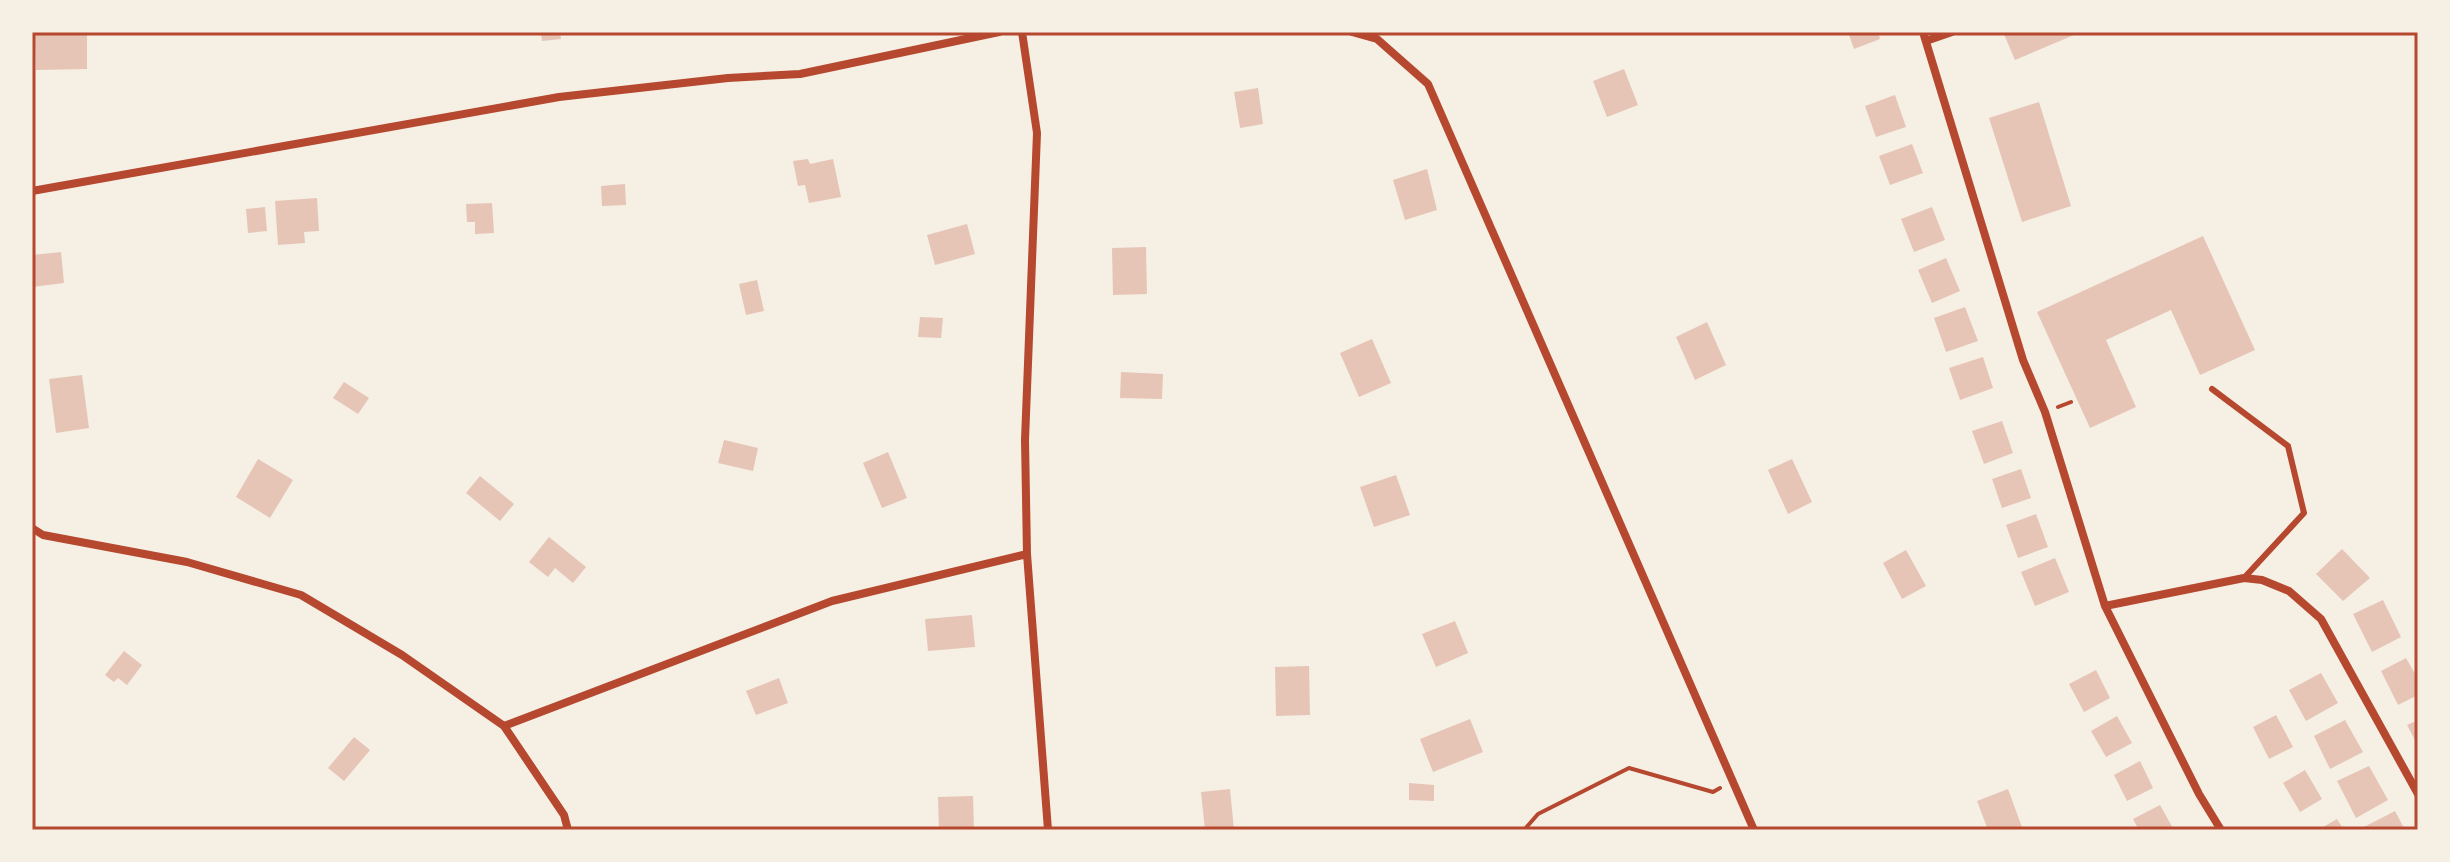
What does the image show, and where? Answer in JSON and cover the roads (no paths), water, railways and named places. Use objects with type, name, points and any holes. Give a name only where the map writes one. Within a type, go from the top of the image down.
[{"type":"street","points":[[32,191],[559,97],[728,78],[800,74],[999,32]]},
{"type":"street","points":[[1022,32],[1037,133],[1025,440],[1027,554],[1048,830]]},
{"type":"street","points":[[1352,32],[1379,36],[1428,84],[1754,830]]},
{"type":"street","points":[[1952,32],[1925,37],[2023,360],[2045,412],[2105,606],[2199,794],[2221,830]]},
{"type":"street","points":[[32,528],[43,535],[187,562],[301,595],[402,655],[504,726],[564,815],[568,830]]},
{"type":"street","points":[[504,726],[832,601],[1027,554]]},
{"type":"street","points":[[2105,606],[2244,578],[2262,580],[2289,591],[2321,619],[2418,794]]},
{"type":"lane","points":[[2212,389],[2288,446],[2304,513],[2244,578]]}]
